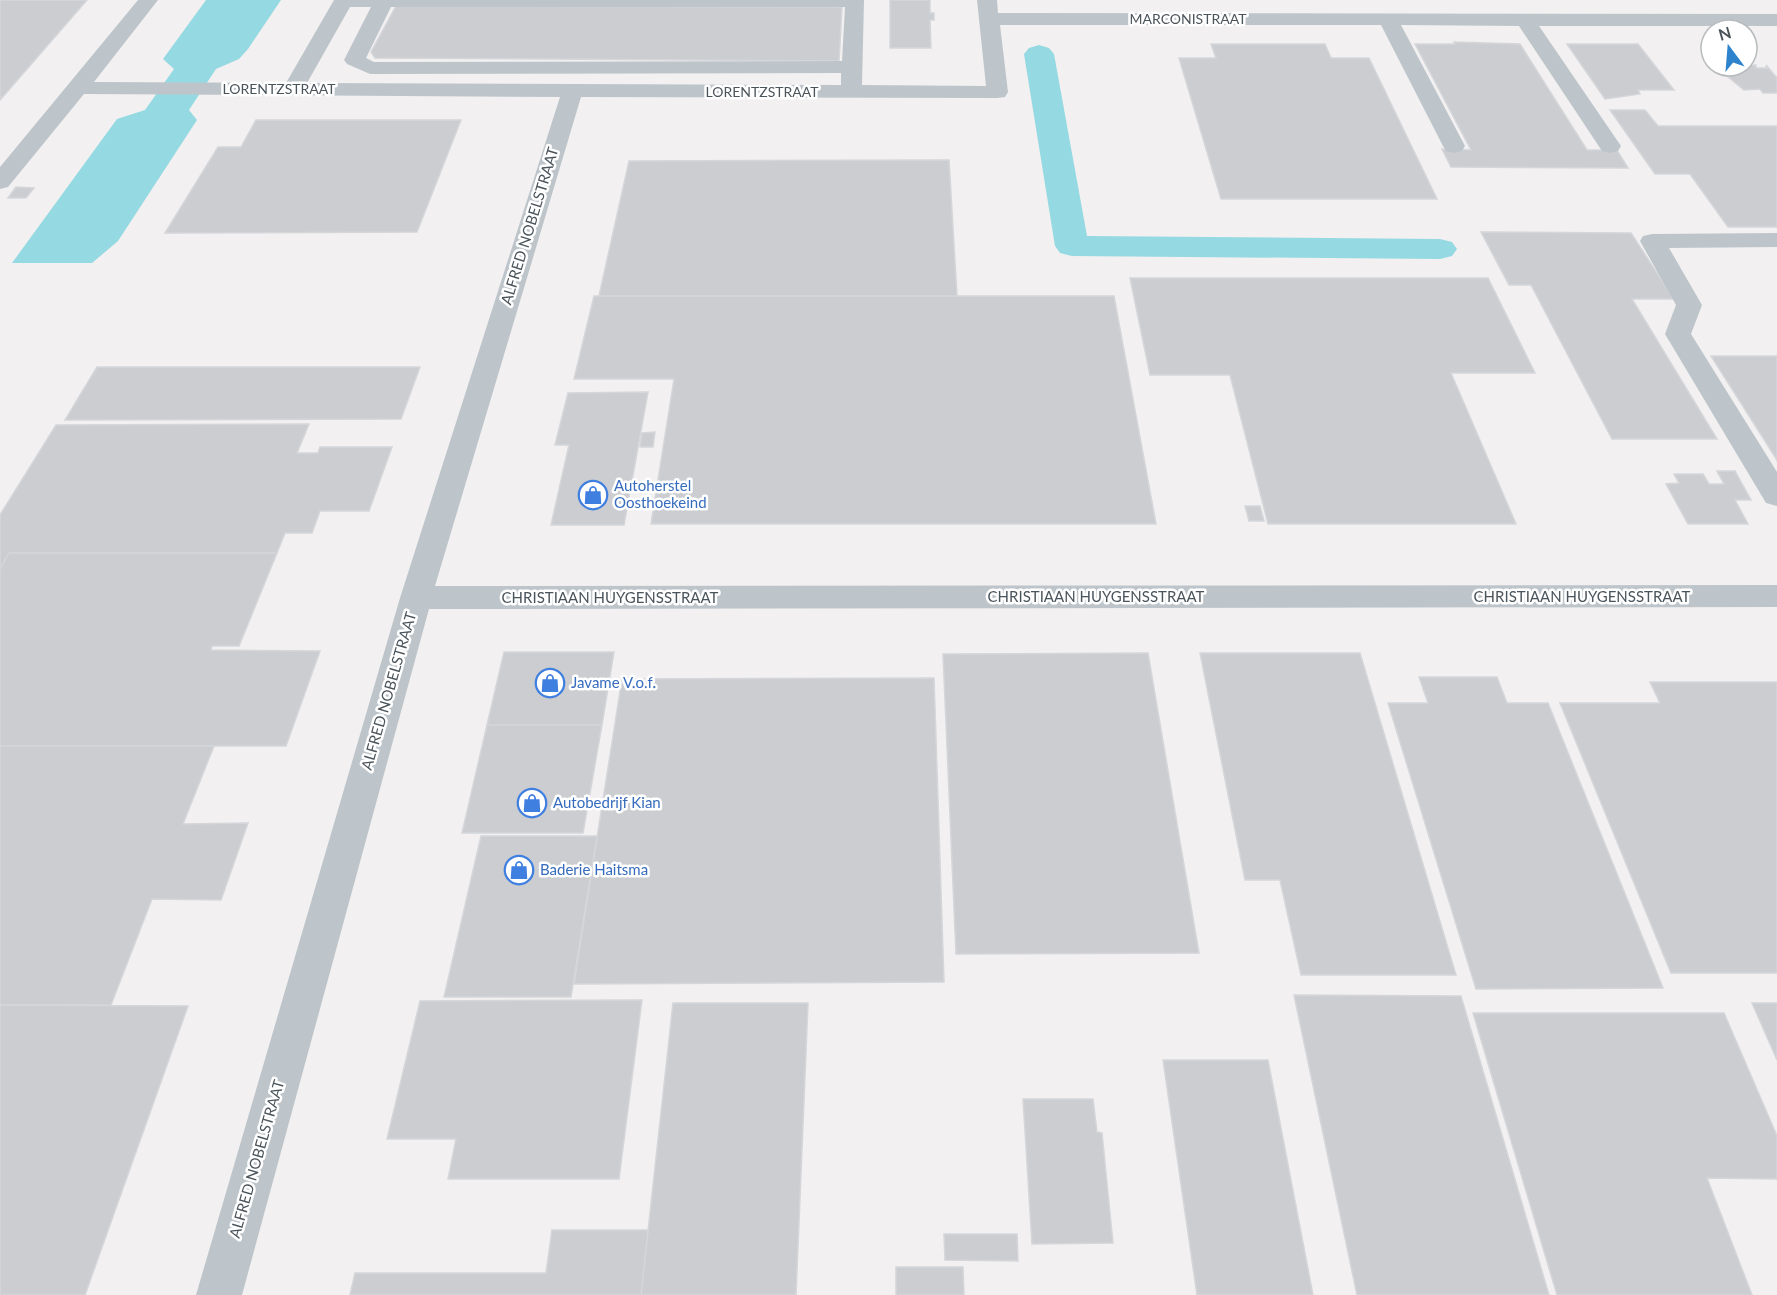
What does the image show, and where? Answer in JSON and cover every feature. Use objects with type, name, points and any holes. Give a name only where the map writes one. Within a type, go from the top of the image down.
[{"type":"street","points":[[0,182],[148,0]]},
{"type":"street","points":[[1769,0],[1777,8]]},
{"type":"street","points":[[293,89],[344,1],[855,1],[851,92]]},
{"type":"street","name":"LORENTZSTRAAT","points":[[384,1],[354,60],[370,68],[852,67]]},
{"type":"street","name":"LORENTZSTRAAT","points":[[78,88],[997,92],[988,10]]},
{"type":"street","name":"MARCONISTRAAT","points":[[988,10],[1388,20],[1777,20]]},
{"type":"street","points":[[1388,20],[1454,146]]},
{"type":"street","points":[[1525,20],[1610,146]]},
{"type":"street","points":[[587,91],[609,68]]},
{"type":"street","name":"ALFRED NOBELSTRAAT","points":[[219,1295],[416,598],[587,91]]},
{"type":"street","points":[[1777,240],[1652,241],[1689,305],[1678,334],[1777,496]]},
{"type":"street","name":"CHRISTIAAN HUYGENSSTRAAT","points":[[416,598],[1777,596]]},
{"type":"water","points":[[206,0],[281,0],[239,59],[216,69],[189,110],[197,120],[118,241],[92,263],[12,263],[117,119],[145,110],[174,69],[163,59]]},
{"type":"building","points":[[0,0],[87,0],[0,100]]},
{"type":"building","points":[[890,0],[930,0],[930,13],[934,13],[934,20],[930,20],[931,48],[890,48]]},
{"type":"building","points":[[396,6],[842,7],[839,61],[375,58],[371,52]]},
{"type":"building","points":[[1454,42],[1520,44],[1587,150],[1617,150],[1628,168],[1451,167],[1442,149],[1471,150],[1415,44],[1455,44]]},
{"type":"building","points":[[1211,44],[1325,44],[1331,58],[1369,58],[1437,199],[1221,199],[1179,58],[1216,58]]},
{"type":"building","points":[[1567,44],[1638,44],[1674,90],[1638,90],[1640,94],[1605,99]]},
{"type":"building","points":[[1766,65],[1777,78],[1777,93],[1763,93],[1760,89],[1744,90],[1729,78],[1759,78],[1759,68],[1767,68]]},
{"type":"building","points":[[1610,110],[1645,110],[1658,126],[1777,126],[1777,227],[1728,227],[1690,174],[1655,174]]},
{"type":"building","points":[[256,120],[461,120],[417,232],[165,233],[218,147],[241,147]]},
{"type":"building","points":[[949,160],[957,296],[599,296],[629,161]]},
{"type":"building","points":[[16,187],[34,188],[26,198],[8,198]]},
{"type":"building","points":[[1481,232],[1631,233],[1674,299],[1632,299],[1717,439],[1612,439],[1531,285],[1509,285]]},
{"type":"building","points":[[1130,278],[1488,278],[1535,373],[1451,373],[1516,524],[1268,524],[1230,375],[1150,375]]},
{"type":"building","points":[[594,296],[1114,296],[1156,524],[651,524],[674,379],[574,379]]},
{"type":"building","points":[[1711,356],[1777,356],[1777,460]]},
{"type":"building","points":[[97,367],[420,367],[401,419],[65,420]]},
{"type":"building","points":[[648,392],[624,525],[551,525],[569,445],[555,445],[568,393]]},
{"type":"building","points":[[309,424],[297,453],[318,453],[320,447],[392,447],[369,511],[320,511],[312,533],[285,533],[277,553],[9,553],[0,569],[0,515],[56,425]]},
{"type":"building","points":[[655,432],[653,447],[640,447],[642,433]]},
{"type":"building","points":[[1717,471],[1735,471],[1751,500],[1735,500],[1748,524],[1688,524],[1666,484],[1679,483],[1674,474],[1703,474],[1709,484],[1724,484]]},
{"type":"building","points":[[1245,506],[1260,506],[1264,521],[1249,521]]},
{"type":"building","points":[[9,553],[277,553],[239,646],[212,646],[211,650],[320,651],[286,746],[0,746],[0,569]]},
{"type":"building","points":[[504,652],[614,652],[602,725],[487,725]]},
{"type":"building","points":[[1148,653],[1199,953],[956,954],[943,654]]},
{"type":"building","points":[[1200,653],[1360,653],[1456,975],[1301,975],[1280,880],[1245,880]]},
{"type":"building","points":[[1419,677],[1497,677],[1507,703],[1548,703],[1663,988],[1476,989],[1388,703],[1428,703]]},
{"type":"building","points":[[934,678],[944,982],[574,984],[622,679]]},
{"type":"building","points":[[1650,682],[1777,682],[1777,973],[1671,973],[1560,703],[1660,703]]},
{"type":"building","points":[[487,725],[602,725],[583,833],[462,833]]},
{"type":"building","points":[[0,746],[214,746],[183,824],[248,823],[221,900],[152,899],[111,1005],[0,1005]]},
{"type":"building","points":[[481,836],[597,836],[571,997],[444,997]]},
{"type":"building","points":[[1294,995],[1461,996],[1549,1295],[1357,1295]]},
{"type":"building","points":[[642,1000],[619,1179],[448,1179],[456,1139],[387,1139],[420,1001]]},
{"type":"building","points":[[673,1003],[808,1003],[796,1295],[641,1295]]},
{"type":"building","points":[[1752,1003],[1777,1003],[1777,1060]]},
{"type":"building","points":[[0,1005],[188,1006],[85,1295],[0,1295]]},
{"type":"building","points":[[1473,1013],[1724,1013],[1777,1136],[1777,1179],[1707,1178],[1752,1295],[1557,1295]]},
{"type":"building","points":[[1163,1060],[1268,1060],[1313,1295],[1197,1295]]},
{"type":"building","points":[[1023,1099],[1093,1099],[1097,1132],[1102,1133],[1113,1243],[1032,1244]]},
{"type":"building","points":[[552,1230],[648,1230],[641,1295],[350,1295],[355,1273],[546,1273]]},
{"type":"building","points":[[944,1234],[1017,1234],[1018,1261],[945,1260]]},
{"type":"building","points":[[896,1267],[963,1267],[964,1295],[896,1295]]},
{"type":"waterway","points":[[1039,54],[1072,246],[1440,249]]},
{"type":"place","name":"Autoherstel Oosthoekeind","points":[[593,495]]},
{"type":"place","name":"Javame V.o.f.","points":[[550,683]]},
{"type":"place","name":"Autobedrijf Kian","points":[[532,803]]},
{"type":"place","name":"Baderie Haitsma","points":[[519,870]]}]
